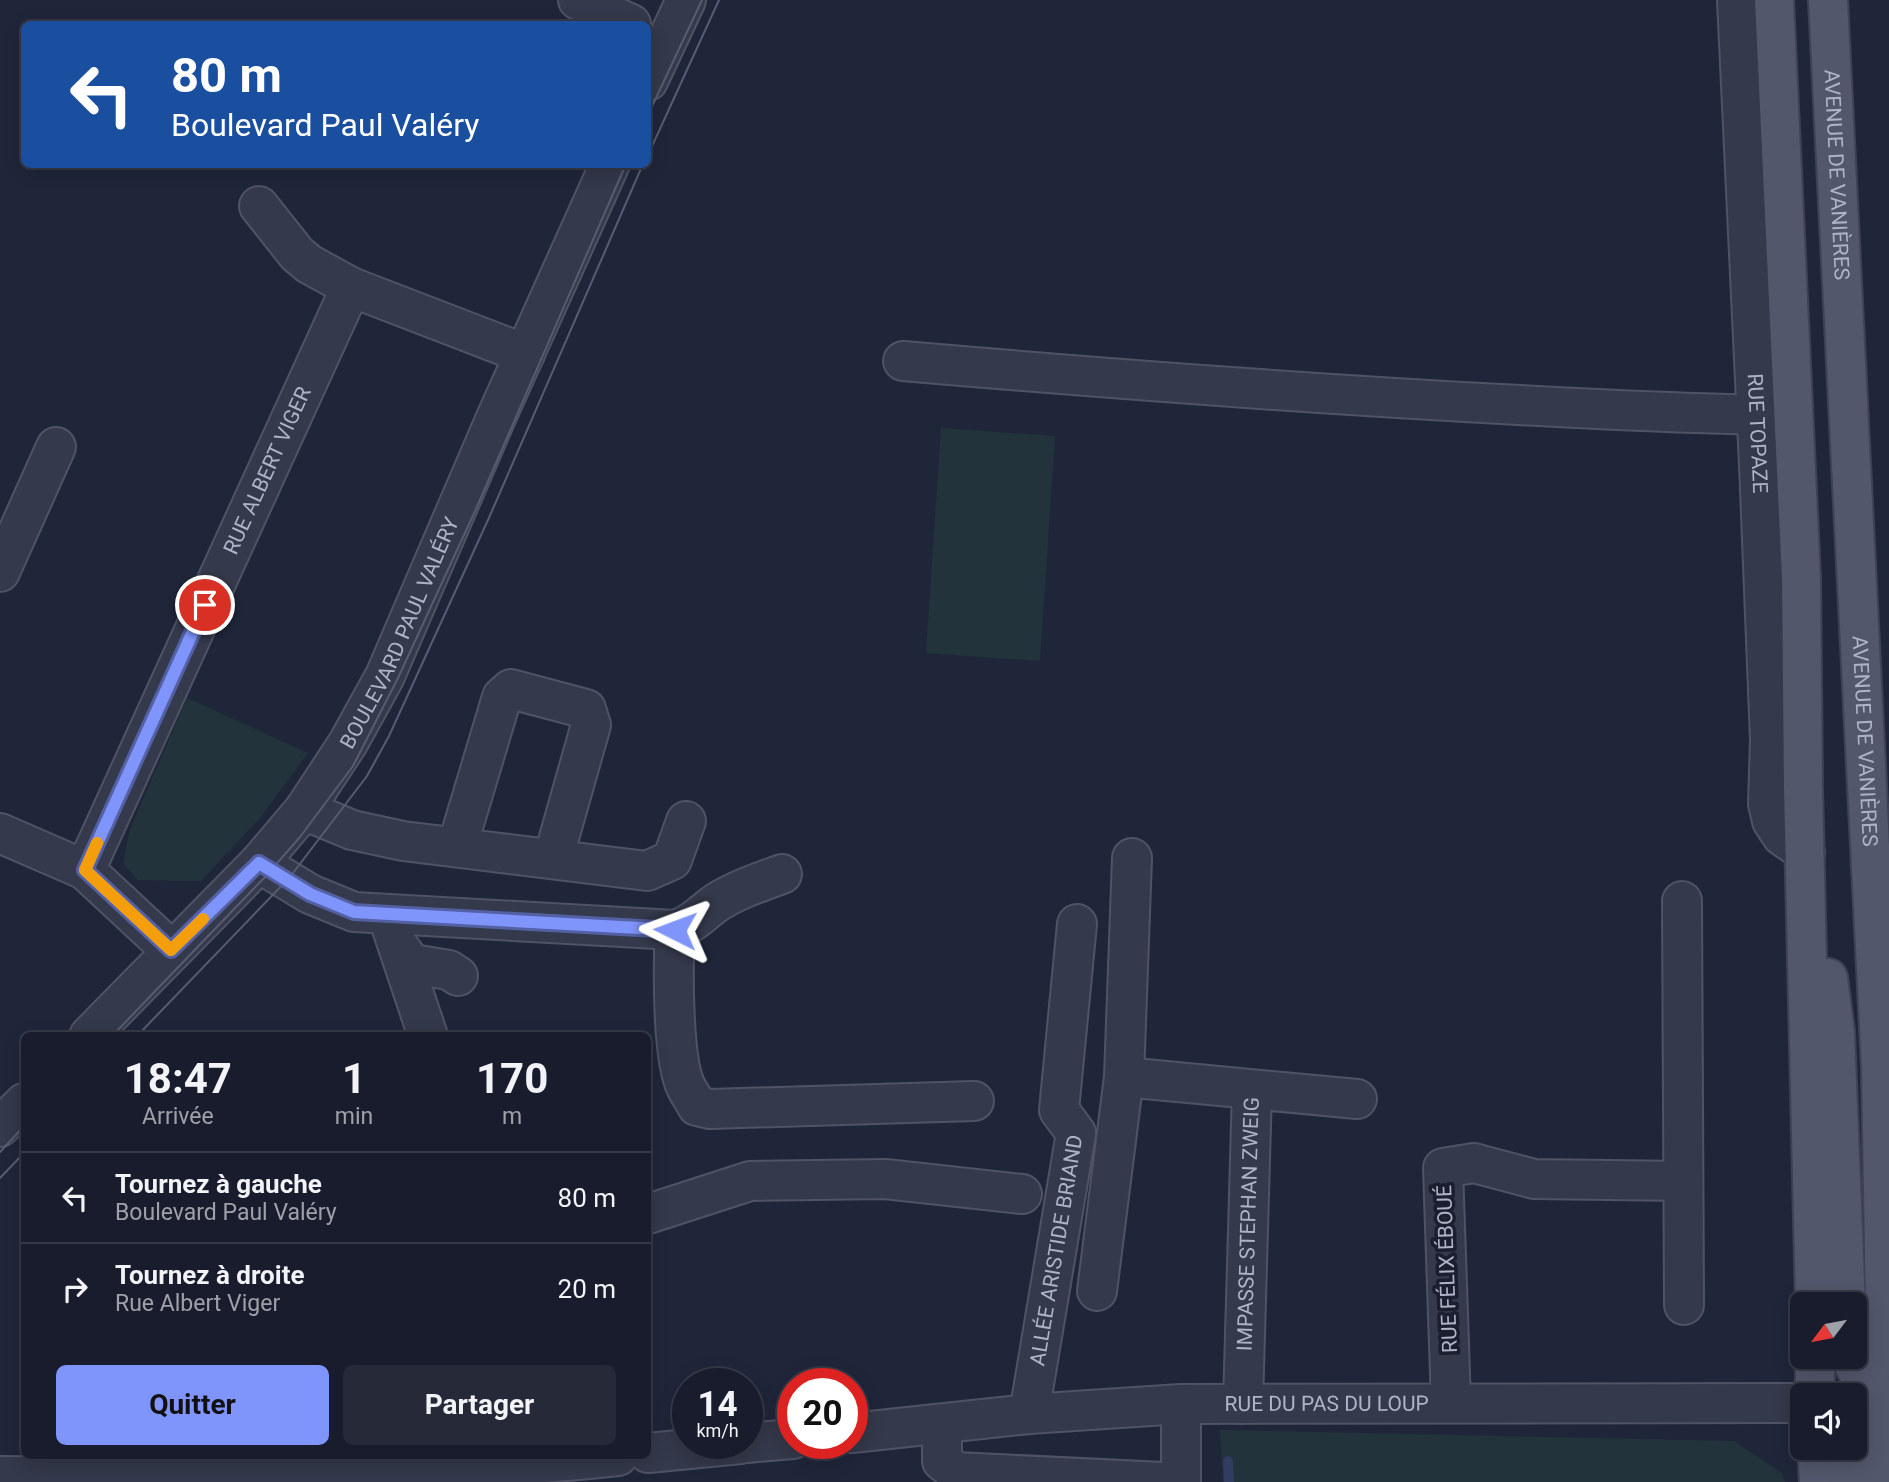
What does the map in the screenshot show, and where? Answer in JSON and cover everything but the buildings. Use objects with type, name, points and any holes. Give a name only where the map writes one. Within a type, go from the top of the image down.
[{"type":"main road","points":[[1773,0],[1801,578],[1808,1060],[1815,1292]]},
{"type":"main road","name":"AVENUE DE VANIÈRES","points":[[1828,0],[1885,1078],[1885,1315],[1876,1399],[1885,1482]]},
{"type":"main road","points":[[1805,852],[1824,948],[1835,1032],[1846,1292]]},
{"type":"main road","points":[[1856,1369],[1876,1399]]},
{"type":"main road","points":[[1818,1460],[1819,1482]]},
{"type":"main road","points":[[1849,1460],[1851,1482]]},
{"type":"street","points":[[578,0],[624,21]]},
{"type":"street","points":[[651,66],[657,36],[686,0]]},
{"type":"street","name":"RUE TOPAZE","points":[[1737,0],[1770,740],[1768,804],[1772,821],[1782,836],[1805,852]]},
{"type":"street","name":"BOULEVARD PAUL VALÉRY","points":[[93,1032],[259,863],[304,810],[348,743],[385,676],[608,168]]},
{"type":"street","points":[[259,206],[297,254],[309,264],[351,287],[525,354]]},
{"type":"street","name":"RUE ALBERT VIGER","points":[[85,870],[351,287]]},
{"type":"street","points":[[902,361],[1174,384],[1600,410],[1703,411],[1757,415]]},
{"type":"street","points":[[0,572],[56,447]]},
{"type":"street","points":[[457,847],[502,697],[511,690],[586,709],[591,725],[554,859]]},
{"type":"street","points":[[304,810],[352,830],[404,841],[647,871],[672,860],[686,821]]},
{"type":"street","points":[[0,833],[85,870],[171,950]]},
{"type":"street","points":[[1097,1291],[1124,1077],[1132,858]]},
{"type":"street","points":[[259,863],[310,894],[393,930],[675,930],[687,926],[729,896],[782,874]]},
{"type":"street","points":[[1682,901],[1684,1305]]},
{"type":"street","name":"ALLÉE ARISTIDE BRIAND","points":[[1029,1414],[1076,1133],[1059,1110],[1077,924]]},
{"type":"street","points":[[393,930],[412,964],[449,970],[458,976]]},
{"type":"street","points":[[393,930],[427,1032]]},
{"type":"street","points":[[675,930],[673,955],[678,1047],[685,1085],[697,1105],[710,1109],[974,1101]]},
{"type":"street","name":"IMPASSE STEPHAN ZWEIG","points":[[1124,1077],[1252,1090],[1243,1404]]},
{"type":"street","points":[[1252,1090],[1357,1098]]},
{"type":"street","points":[[0,1127],[21,1105]]},
{"type":"street","name":"RUE FÉLIX ÉBOUÉ","points":[[1451,1403],[1443,1168],[1474,1163],[1534,1179],[1684,1181]]},
{"type":"street","points":[[651,1213],[750,1181],[885,1178],[1022,1194]]},
{"type":"street","name":"RUE DU PAS DU LOUP","points":[[868,1432],[1029,1414],[1181,1404],[1790,1403]]},
{"type":"street","points":[[1181,1404],[1181,1482]]},
{"type":"street","points":[[942,1425],[942,1461],[957,1472],[1163,1482]]},
{"type":"street","points":[[651,1453],[672,1451]]},
{"type":"street","points":[[0,1476],[254,1476],[558,1459]]},
{"type":"shaded area","points":[[941,428],[1055,436],[1040,661],[926,653]]},
{"type":"shaded area","points":[[187,698],[308,753],[260,818],[201,881],[138,880],[123,863],[130,829]]},
{"type":"shaded area","points":[[1220,1430],[1734,1441],[1782,1473],[1785,1482],[1223,1482]]},
{"type":"waterway","points":[[1228,1461],[1229,1482]]},
{"type":"tram line","points":[[651,109],[702,0]]},
{"type":"tram line","points":[[651,148],[719,0]]},
{"type":"tram line","points":[[116,1032],[264,878],[300,837],[353,766],[398,678],[476,509],[624,168]]},
{"type":"tram line","points":[[141,1032],[290,877],[367,776],[389,736],[488,520],[641,168]]},
{"type":"tram line","points":[[0,1152],[21,1129]]},
{"type":"tram line","points":[[0,1178],[21,1156]]},
{"type":"slow traffic","points":[[97,843],[85,870],[171,950],[203,919]]},
{"type":"route","points":[[205,605],[85,870],[171,950],[259,863],[310,894],[354,912],[675,930]]}]
